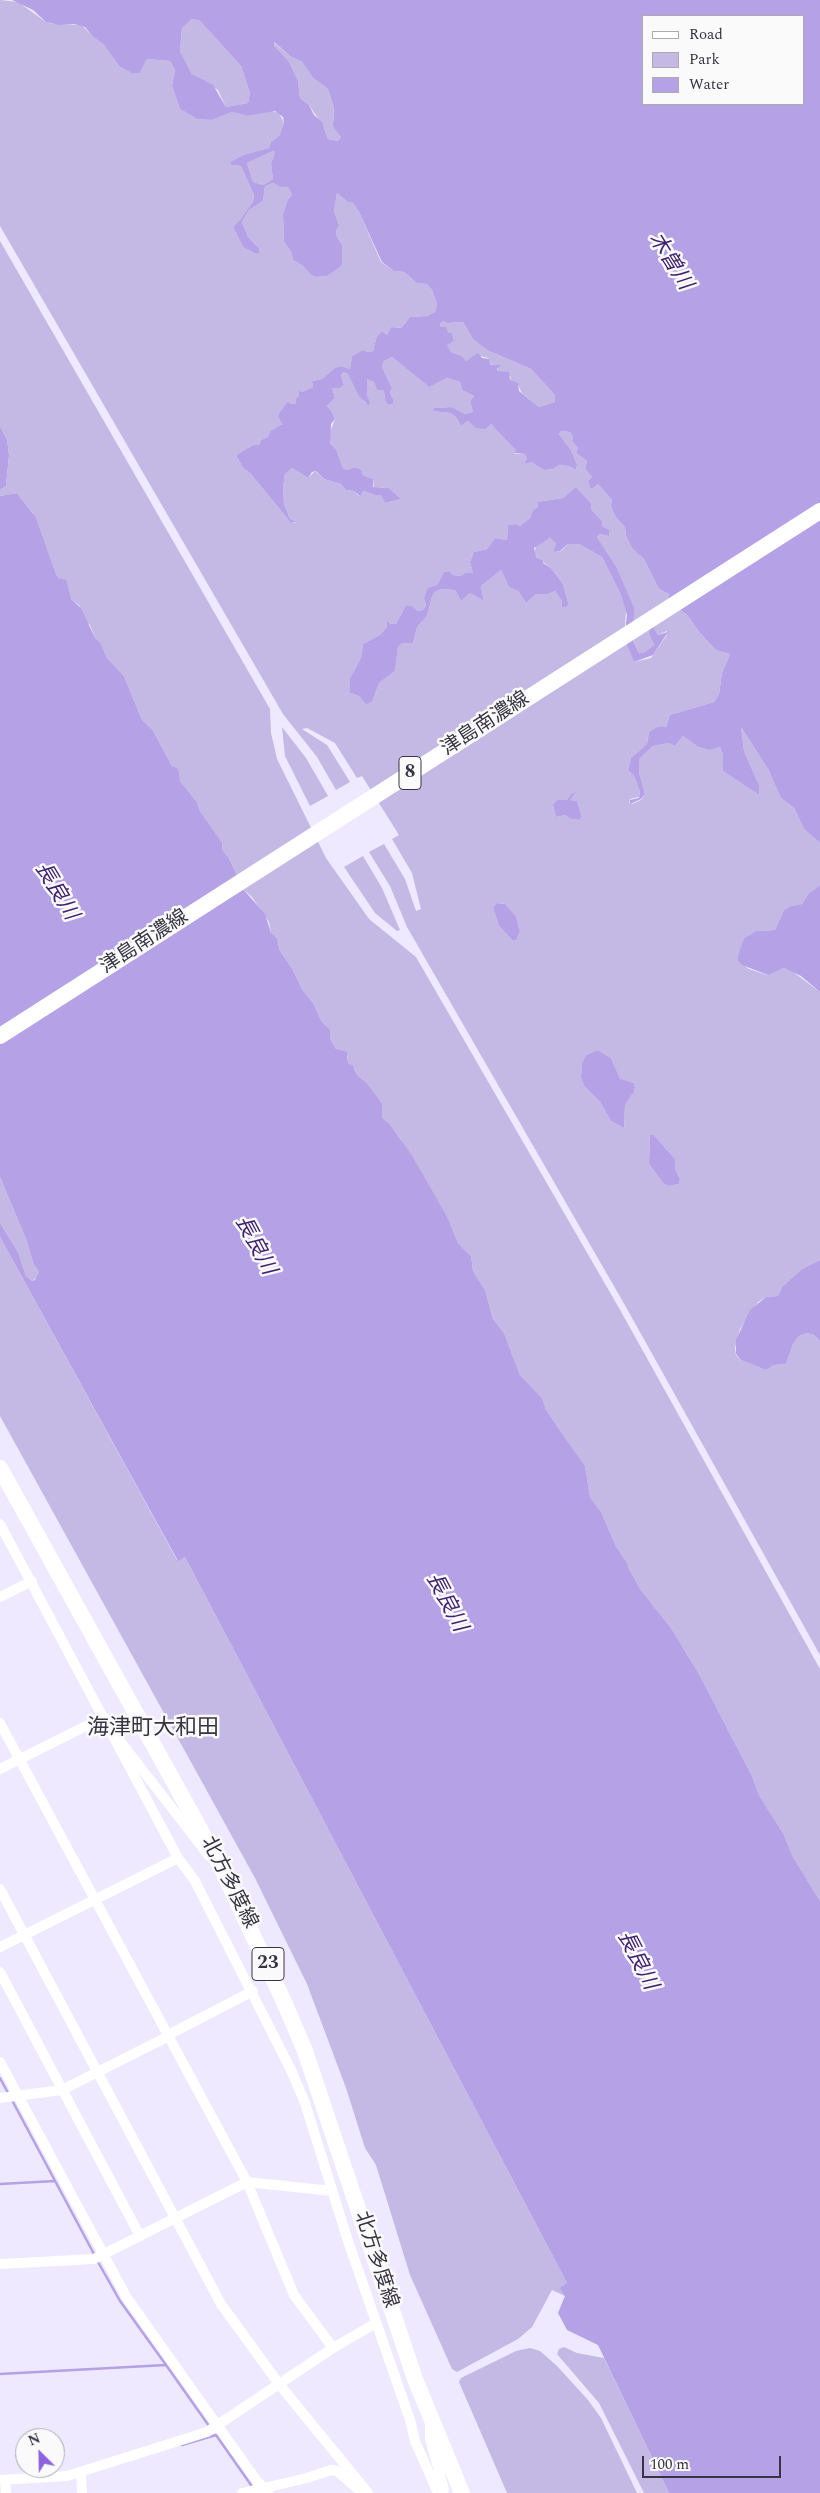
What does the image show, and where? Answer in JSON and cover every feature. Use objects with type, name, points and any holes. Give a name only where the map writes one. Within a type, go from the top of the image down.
[{"type":"main road","name":"津島南濃線","points":[[0,1036],[820,511]]},
{"type":"main road","name":"北方多度線","points":[[0,1468],[221,1867],[257,1941],[305,2051],[386,2296],[430,2415],[462,2493]]},
{"type":"street","points":[[0,1524],[178,1858],[195,1881],[253,1991],[305,2103],[332,2191],[410,2420],[415,2441],[438,2493]]},
{"type":"street","points":[[0,1597],[32,1581]]},
{"type":"street","points":[[104,1717],[152,1784],[202,1848],[221,1867]]},
{"type":"street","points":[[0,1768],[104,1717]]},
{"type":"street","points":[[0,1723],[247,2182],[294,2295],[333,2348]]},
{"type":"street","points":[[0,1947],[178,1858]]},
{"type":"street","points":[[0,1889],[221,2304],[279,2384],[368,2493]]},
{"type":"street","points":[[0,1972],[140,2236]]},
{"type":"street","points":[[0,2098],[62,2090],[253,1991]]},
{"type":"street","points":[[0,2062],[127,2298],[217,2426],[265,2490]]},
{"type":"street","points":[[0,2264],[94,2259],[247,2182],[332,2191]]},
{"type":"street","points":[[6,2493],[3,2480],[67,2476],[207,2432],[333,2348],[376,2323]]},
{"type":"street","points":[[430,2415],[430,2439],[444,2489],[443,2493]]},
{"type":"street","points":[[242,2493],[265,2490],[337,2470],[361,2493]]},
{"type":"street","points":[[81,2472],[82,2493]]},
{"type":"green space","points":[[0,0],[18,2],[46,22],[82,25],[104,45],[119,66],[131,73],[140,73],[147,59],[170,61],[175,70],[172,86],[180,109],[197,119],[212,120],[232,112],[247,116],[271,111],[279,113],[284,123],[279,136],[271,142],[269,148],[243,155],[230,162],[231,165],[241,166],[254,195],[253,202],[241,220],[233,227],[243,247],[256,254],[260,253],[259,248],[248,237],[242,222],[249,210],[263,201],[265,186],[273,183],[280,187],[288,187],[292,195],[288,199],[283,214],[284,242],[291,250],[293,260],[303,266],[311,275],[316,277],[327,276],[339,268],[342,263],[342,245],[336,231],[339,225],[334,211],[337,193],[348,202],[353,203],[359,212],[381,262],[394,271],[404,272],[417,283],[427,284],[432,290],[437,304],[435,312],[427,316],[410,317],[401,328],[391,327],[387,335],[382,331],[377,336],[373,351],[363,350],[352,356],[350,369],[341,366],[335,368],[322,379],[312,381],[313,387],[302,392],[298,390],[299,396],[296,398],[296,404],[290,404],[288,401],[279,413],[278,417],[282,424],[270,431],[268,437],[261,440],[259,445],[253,445],[236,455],[243,468],[250,473],[291,523],[296,523],[290,519],[284,504],[283,487],[285,474],[292,468],[308,478],[315,471],[324,479],[341,484],[346,490],[354,491],[359,496],[363,491],[375,495],[381,494],[385,503],[401,499],[389,488],[374,487],[373,479],[363,475],[362,470],[355,467],[347,470],[343,468],[336,449],[330,443],[330,432],[335,419],[327,406],[335,398],[332,388],[340,388],[344,385],[341,375],[344,372],[348,374],[365,403],[370,403],[367,395],[367,379],[374,382],[377,390],[384,391],[385,400],[388,405],[393,404],[394,401],[390,393],[392,388],[382,367],[384,361],[392,357],[429,387],[447,378],[460,382],[462,390],[474,396],[470,401],[473,412],[465,414],[452,407],[434,408],[433,411],[450,413],[456,417],[461,426],[468,421],[476,427],[486,429],[491,424],[512,444],[517,451],[514,454],[525,454],[527,459],[524,462],[526,464],[531,462],[544,470],[553,469],[559,465],[569,466],[576,470],[577,465],[571,450],[559,434],[561,431],[570,432],[573,437],[572,441],[578,448],[576,453],[587,461],[585,469],[592,477],[588,481],[590,488],[592,489],[598,484],[612,500],[611,506],[615,516],[625,527],[626,536],[633,548],[644,559],[659,589],[669,594],[663,609],[650,622],[649,634],[654,645],[643,653],[639,653],[632,637],[633,608],[616,566],[597,537],[600,534],[609,536],[610,530],[602,526],[602,521],[591,509],[591,503],[576,487],[563,498],[537,502],[538,507],[533,510],[530,518],[520,526],[515,524],[508,525],[507,540],[495,538],[487,549],[474,552],[470,562],[473,573],[465,573],[461,576],[453,575],[450,571],[444,572],[437,585],[427,588],[424,598],[426,606],[423,610],[418,611],[412,606],[406,605],[396,624],[391,624],[386,620],[387,627],[380,635],[363,644],[361,658],[350,678],[350,693],[359,696],[366,703],[372,702],[379,683],[395,671],[398,647],[402,643],[413,643],[417,627],[427,616],[432,597],[435,592],[441,589],[455,590],[461,601],[470,593],[484,601],[481,586],[501,570],[509,587],[518,591],[526,603],[536,594],[548,594],[555,591],[562,601],[562,608],[569,606],[563,584],[551,568],[534,555],[536,546],[550,538],[556,542],[555,552],[561,551],[568,544],[579,544],[602,557],[621,595],[626,610],[624,639],[634,662],[651,658],[667,635],[667,631],[658,635],[653,626],[670,608],[679,609],[687,615],[716,650],[730,654],[722,673],[719,694],[714,702],[670,715],[666,727],[657,727],[649,732],[647,744],[631,758],[628,770],[634,776],[640,792],[639,797],[630,799],[629,803],[632,804],[641,800],[645,794],[639,772],[639,759],[653,746],[669,743],[675,746],[683,736],[698,747],[710,750],[720,747],[723,753],[723,771],[759,795],[759,785],[744,751],[741,727],[768,769],[781,798],[794,808],[804,829],[820,843],[820,885],[809,893],[802,904],[791,906],[784,910],[775,930],[756,931],[744,938],[738,961],[749,969],[767,975],[784,968],[793,972],[820,992],[820,1260],[802,1269],[782,1287],[778,1296],[766,1297],[758,1302],[740,1329],[735,1348],[736,1355],[741,1360],[766,1370],[774,1365],[786,1364],[793,1344],[799,1336],[807,1333],[814,1335],[820,1341],[820,1655],[626,1307],[407,927],[390,886],[369,852],[384,844],[405,879],[416,911],[421,909],[412,873],[392,839],[399,835],[362,776],[357,778],[335,743],[307,728],[302,729],[327,745],[350,782],[336,790],[317,757],[283,714],[0,226]],"holes":[[[577,791],[570,800],[577,801],[582,817],[579,820],[571,819],[565,815],[556,817],[553,805],[557,800],[567,800],[571,794]],[[497,903],[505,904],[516,916],[520,932],[516,940],[513,941],[499,926],[493,907]],[[598,1050],[611,1058],[620,1080],[634,1083],[634,1092],[625,1105],[624,1128],[611,1121],[600,1102],[584,1086],[581,1078],[582,1063],[586,1055]],[[653,1134],[675,1159],[675,1169],[680,1179],[679,1184],[669,1186],[664,1184],[649,1164],[650,1135]]]},
{"type":"green space","points":[[192,19],[200,21],[241,66],[250,93],[248,103],[226,107],[218,90],[192,74],[180,51],[182,28]]},
{"type":"green space","points":[[273,42],[290,56],[302,62],[313,78],[328,89],[334,108],[333,121],[341,137],[338,141],[328,139],[324,127],[309,105],[300,98],[298,81],[289,62],[276,51]]},
{"type":"green space","points":[[273,151],[275,152],[271,164],[273,179],[263,185],[253,182],[247,163]]},
{"type":"green space","points":[[0,241],[270,709],[271,733],[277,759],[326,858],[369,919],[416,957],[619,1308],[820,1669],[820,1901],[793,1857],[783,1833],[759,1795],[752,1776],[699,1674],[671,1628],[640,1589],[627,1568],[627,1563],[616,1546],[601,1512],[590,1497],[585,1466],[546,1410],[542,1398],[520,1375],[504,1333],[493,1319],[485,1290],[473,1271],[471,1256],[458,1243],[448,1218],[400,1138],[389,1123],[382,1118],[381,1104],[366,1082],[358,1076],[355,1069],[348,1063],[348,1056],[336,1049],[330,1038],[329,1030],[322,1022],[313,1003],[302,989],[293,970],[280,951],[278,942],[271,933],[269,922],[252,897],[243,889],[229,858],[223,851],[223,846],[200,811],[197,802],[180,781],[177,771],[172,766],[152,729],[142,720],[124,676],[107,658],[100,642],[95,638],[90,625],[84,619],[80,606],[71,599],[66,588],[66,581],[59,578],[56,574],[33,513],[17,493],[0,496],[0,490],[6,486],[9,455],[7,440],[0,426]]},
{"type":"green space","points":[[443,321],[447,323],[463,322],[473,339],[487,350],[531,369],[555,395],[555,402],[539,407],[522,393],[518,385],[510,380],[511,377],[498,371],[498,368],[491,364],[488,358],[476,355],[466,361],[462,356],[451,352],[446,345],[454,341],[452,333],[448,333],[441,327],[440,324]]},
{"type":"green space","points":[[282,727],[306,758],[328,796],[310,806],[285,756]]},
{"type":"green space","points":[[363,856],[382,888],[400,930],[397,931],[375,913],[344,867]]},
{"type":"green space","points":[[0,1177],[26,1239],[34,1265],[39,1272],[38,1277],[32,1281],[26,1276],[18,1252],[0,1223]]},
{"type":"green space","points":[[0,1237],[177,1560],[185,1557],[567,2283],[565,2296],[552,2290],[532,2327],[518,2339],[457,2372],[452,2369],[410,2275],[376,2165],[365,2148],[346,2088],[307,1984],[255,1878],[0,1416]]},
{"type":"green space","points":[[564,2347],[577,2353],[604,2358],[669,2493],[644,2493],[599,2403],[557,2354],[559,2349]]},
{"type":"green space","points":[[530,2348],[540,2351],[557,2366],[588,2400],[601,2418],[637,2493],[507,2493],[459,2382],[461,2378],[516,2351]]},
{"type":"water","name":"木曽川","points":[[12,0],[820,0],[820,843],[804,829],[794,808],[781,798],[768,769],[741,727],[744,751],[759,785],[759,795],[723,771],[723,754],[720,747],[710,750],[698,747],[683,736],[675,746],[669,743],[653,746],[639,759],[639,772],[645,794],[641,799],[630,804],[630,800],[639,798],[640,792],[634,776],[628,770],[631,758],[647,744],[649,732],[657,727],[666,727],[670,715],[714,702],[719,694],[722,673],[730,654],[716,650],[687,615],[679,609],[653,626],[658,635],[668,632],[653,655],[634,662],[624,639],[627,615],[621,595],[602,557],[579,544],[568,544],[560,551],[554,552],[556,543],[550,538],[534,548],[536,557],[551,568],[563,584],[569,606],[562,608],[562,601],[555,591],[548,594],[536,594],[526,603],[518,591],[509,587],[501,570],[481,586],[484,601],[470,593],[461,601],[455,590],[441,589],[435,592],[432,597],[427,616],[417,627],[413,643],[402,643],[398,647],[395,671],[379,683],[372,702],[366,704],[359,696],[350,693],[350,678],[361,658],[363,644],[380,635],[387,627],[386,620],[391,624],[396,624],[406,605],[412,606],[418,611],[423,610],[426,606],[424,598],[427,588],[437,585],[444,572],[450,571],[453,575],[461,576],[465,573],[473,573],[470,562],[474,552],[487,549],[495,538],[507,540],[508,525],[515,524],[520,526],[530,518],[533,510],[538,507],[537,502],[563,498],[576,487],[591,503],[591,509],[602,521],[602,526],[610,530],[609,536],[600,534],[597,537],[616,566],[634,608],[633,640],[639,653],[643,653],[654,645],[649,634],[650,622],[666,604],[669,594],[659,589],[644,559],[633,549],[626,536],[625,527],[615,516],[611,506],[612,500],[598,484],[592,489],[590,488],[588,481],[592,477],[585,469],[587,461],[576,453],[578,448],[572,441],[573,437],[570,432],[561,431],[559,434],[571,450],[577,465],[576,470],[569,466],[559,465],[553,469],[544,470],[531,462],[526,464],[524,462],[527,459],[525,454],[514,453],[516,450],[491,424],[486,429],[476,428],[468,421],[461,426],[456,417],[450,413],[433,411],[434,408],[452,407],[465,414],[473,412],[470,401],[474,396],[462,390],[460,382],[447,378],[429,387],[392,357],[384,361],[382,367],[392,388],[390,393],[394,401],[393,404],[388,405],[385,400],[384,391],[377,390],[374,382],[367,379],[367,395],[370,402],[369,405],[367,404],[359,396],[348,374],[344,372],[341,375],[344,385],[340,388],[332,388],[335,398],[327,406],[335,419],[331,424],[330,443],[336,449],[343,468],[347,470],[355,467],[362,470],[363,475],[373,479],[373,487],[389,488],[401,499],[385,503],[381,495],[363,491],[360,496],[354,491],[346,490],[341,484],[324,479],[316,471],[312,472],[308,478],[292,468],[285,474],[283,487],[284,504],[290,519],[296,522],[291,523],[250,473],[243,468],[236,455],[253,445],[259,445],[261,440],[268,437],[270,431],[282,424],[278,417],[279,413],[288,401],[290,404],[296,404],[296,398],[299,396],[298,390],[302,392],[313,387],[312,381],[322,379],[335,368],[341,366],[350,369],[352,356],[363,350],[373,351],[377,336],[382,331],[387,335],[391,327],[401,328],[410,317],[427,316],[435,312],[437,304],[432,290],[427,284],[417,283],[404,272],[394,271],[382,262],[359,212],[353,203],[348,202],[337,193],[334,211],[339,225],[336,231],[342,245],[342,264],[327,276],[316,277],[311,275],[303,266],[293,260],[291,251],[284,242],[283,214],[288,199],[292,195],[288,187],[280,187],[273,183],[265,186],[263,201],[249,210],[242,222],[248,237],[259,248],[260,253],[256,254],[243,247],[233,227],[253,202],[254,195],[241,166],[231,165],[230,162],[243,155],[269,148],[271,142],[279,136],[284,123],[283,117],[275,111],[247,116],[232,112],[212,120],[197,119],[180,109],[172,86],[175,70],[170,61],[147,59],[140,73],[131,73],[119,66],[104,45],[93,37],[85,27],[74,24],[59,25],[46,22],[33,10]],"holes":[[[192,19],[200,21],[241,66],[250,93],[248,103],[226,107],[213,85],[192,74],[180,51],[182,28]],[[274,42],[290,56],[302,62],[313,78],[328,89],[334,108],[333,126],[341,137],[338,141],[328,139],[322,122],[314,115],[309,105],[300,98],[298,81],[289,62],[274,46]],[[273,151],[275,152],[271,164],[273,179],[263,185],[253,182],[247,163]],[[443,321],[447,323],[463,322],[473,339],[487,350],[531,369],[555,395],[555,402],[539,407],[519,391],[518,383],[510,380],[509,372],[498,371],[497,369],[501,365],[491,365],[489,359],[482,358],[478,353],[466,361],[462,356],[451,352],[447,345],[454,341],[452,333],[448,333],[446,327],[441,327],[440,324]]]},
{"type":"water","points":[[0,426],[7,440],[9,455],[6,486],[0,490]]},
{"type":"water","name":"長良川","points":[[17,493],[35,516],[56,574],[59,578],[66,580],[71,599],[81,608],[107,658],[124,676],[142,720],[152,729],[172,766],[178,769],[180,781],[197,802],[200,811],[222,843],[223,851],[229,858],[243,889],[265,914],[271,933],[277,939],[280,951],[293,970],[302,989],[313,1003],[322,1022],[330,1030],[330,1038],[336,1049],[347,1052],[348,1063],[353,1066],[358,1076],[366,1082],[382,1104],[382,1118],[389,1123],[411,1154],[448,1218],[458,1243],[471,1256],[473,1271],[485,1290],[493,1319],[504,1333],[520,1375],[542,1398],[546,1410],[585,1466],[590,1497],[601,1512],[616,1546],[640,1589],[671,1628],[699,1674],[752,1776],[759,1795],[783,1833],[793,1857],[820,1901],[820,2493],[669,2493],[598,2345],[567,2330],[558,2313],[565,2296],[560,2288],[567,2283],[185,1557],[178,1561],[0,1237],[0,1223],[18,1252],[26,1276],[32,1281],[35,1280],[39,1272],[34,1265],[26,1239],[0,1177],[0,496]]},
{"type":"water","points":[[577,791],[570,800],[577,801],[582,817],[579,820],[571,819],[565,815],[556,817],[553,805],[555,802],[557,800],[567,800],[571,794]]},
{"type":"water","points":[[820,885],[820,992],[801,976],[784,968],[768,975],[742,965],[738,961],[744,938],[756,931],[775,930],[784,910],[791,906],[802,904],[809,893]]},
{"type":"water","points":[[497,903],[505,904],[516,916],[520,932],[516,940],[513,941],[499,926],[493,907]]},
{"type":"water","points":[[598,1050],[611,1058],[620,1079],[634,1083],[634,1092],[625,1105],[624,1128],[611,1121],[600,1102],[584,1086],[581,1078],[582,1063],[586,1055]]},
{"type":"water","points":[[653,1134],[675,1159],[675,1169],[680,1179],[679,1184],[669,1186],[664,1184],[649,1164],[650,1135]]},
{"type":"water","points":[[820,1260],[820,1341],[814,1335],[807,1333],[799,1336],[793,1344],[786,1364],[774,1365],[766,1370],[741,1360],[736,1354],[736,1340],[750,1310],[766,1297],[778,1296],[782,1287],[802,1269]]},
{"type":"waterway","points":[[0,2078],[8,2093]]},
{"type":"waterway","points":[[13,2102],[94,2254]]},
{"type":"waterway","points":[[0,2184],[55,2181]]},
{"type":"waterway","points":[[98,2262],[120,2301],[166,2365]]},
{"type":"waterway","points":[[0,2374],[166,2365],[209,2426]]},
{"type":"waterway","points":[[182,2445],[216,2435],[251,2485]]},
{"type":"district","name":"海津町大和田","points":[[153,1730]]}]
